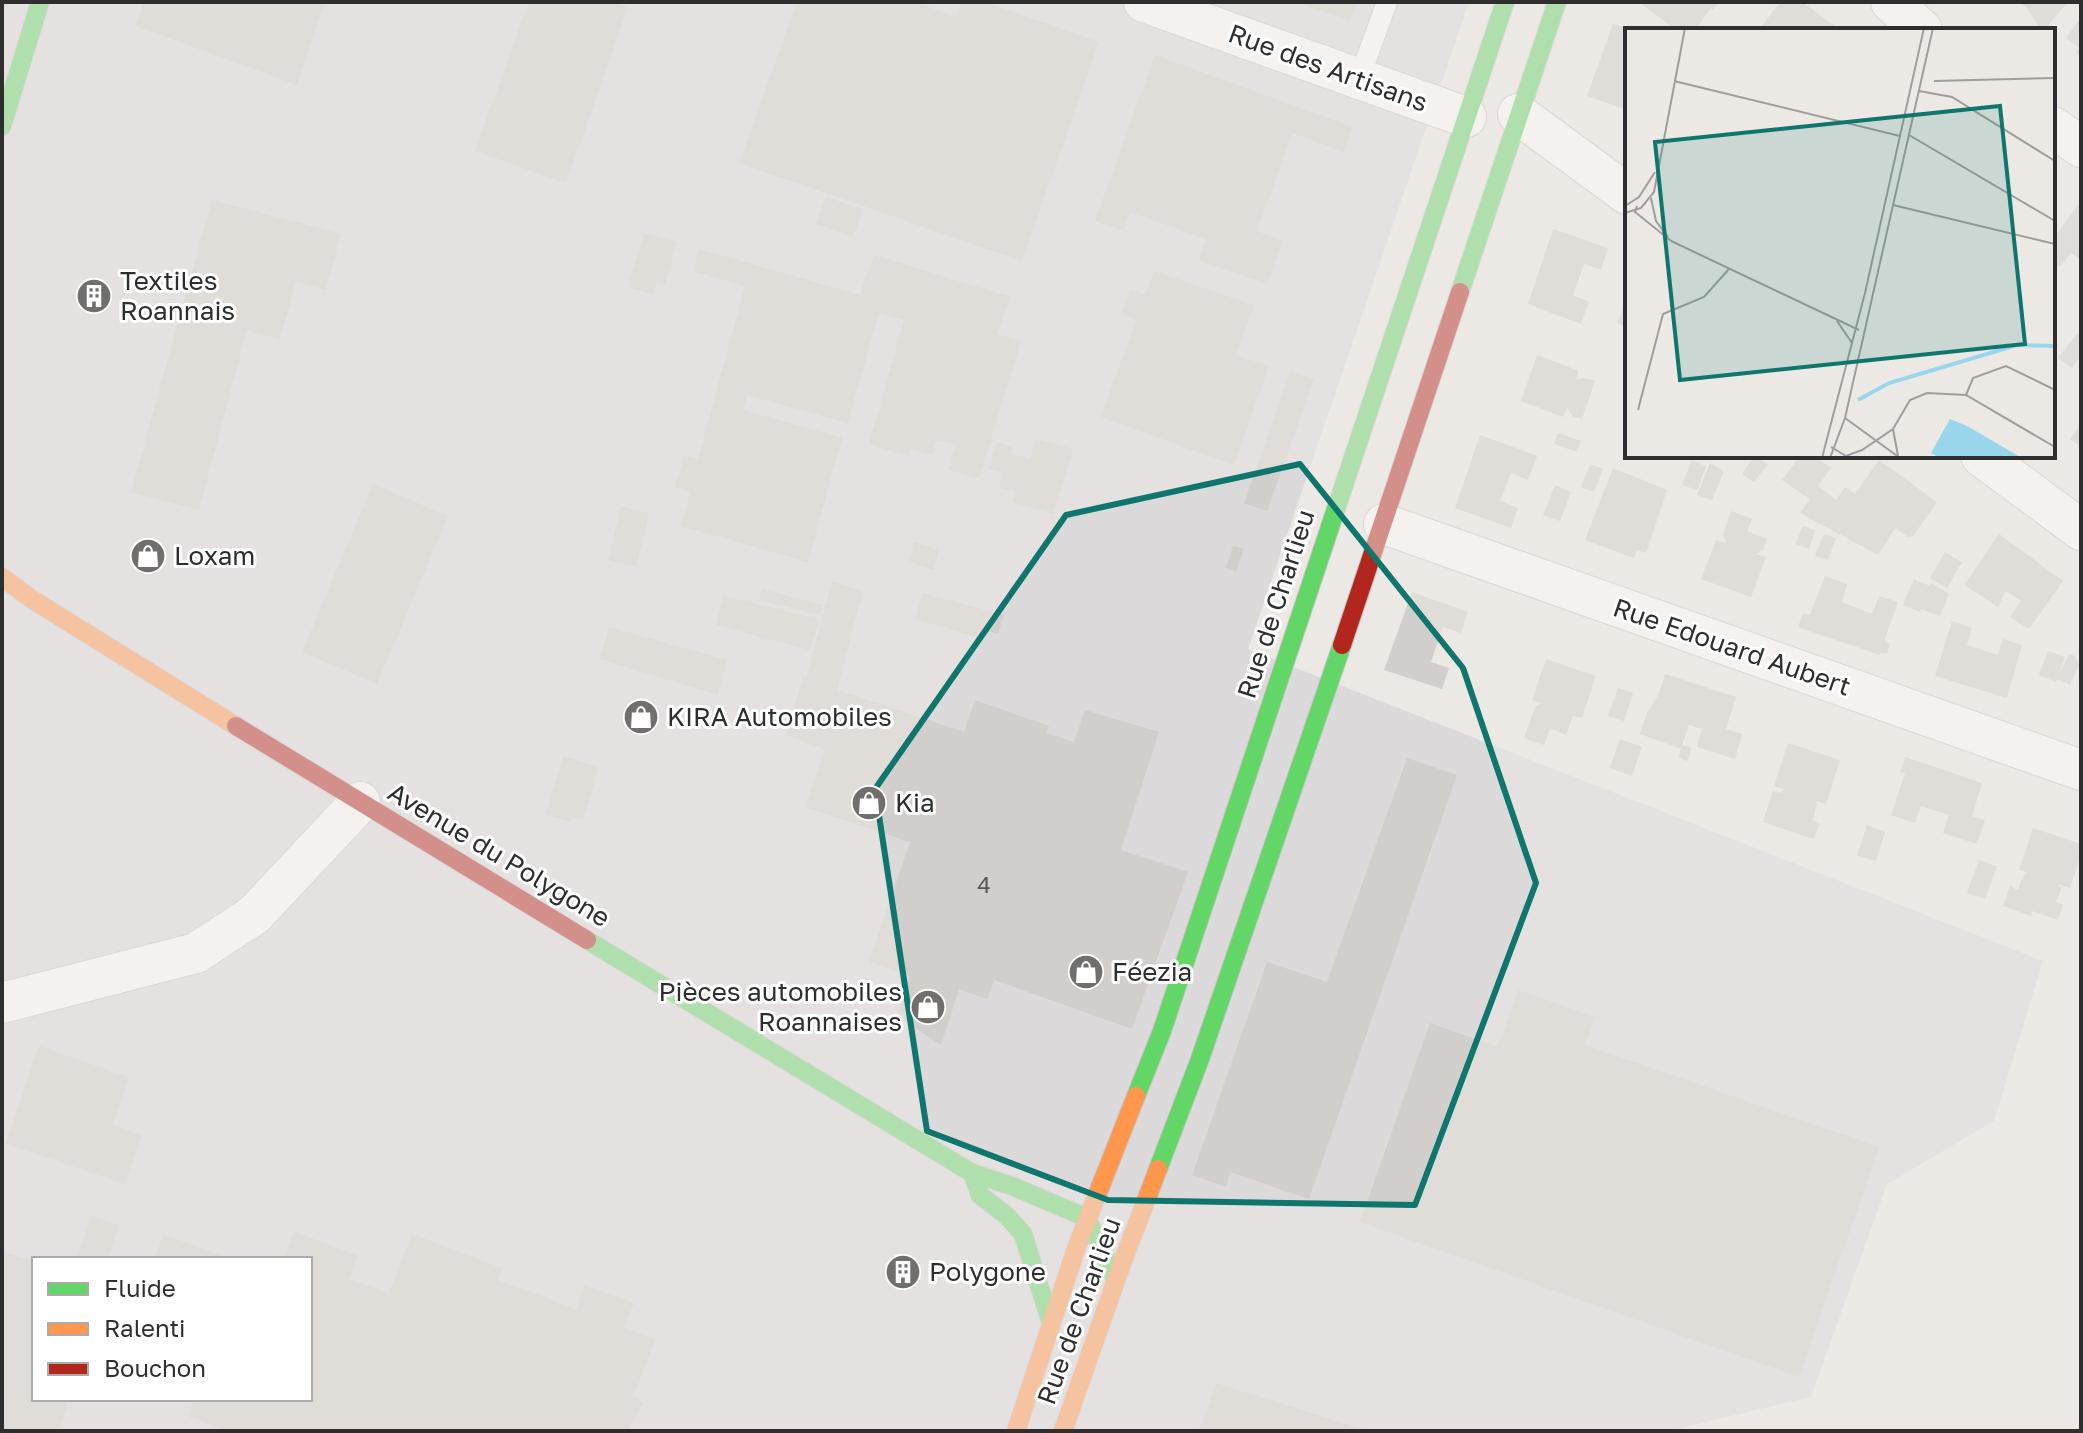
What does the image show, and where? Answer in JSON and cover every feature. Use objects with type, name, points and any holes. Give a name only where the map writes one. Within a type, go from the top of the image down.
[{"type":"main road","points":[[2,126],[40,2]]},
{"type":"main road","name":"Rue de Charlieu","points":[[1016,1431],[1051,1323],[1101,1219],[1505,2]]},
{"type":"main road","name":"Rue de Charlieu","points":[[1063,1431],[1116,1280],[1200,1059],[1384,524],[1557,2]]},
{"type":"main road","name":"Avenue du Polygone","points":[[6,569],[33,600],[972,1173],[1101,1219]]},
{"type":"main road","name":"Avenue du Polygone","points":[[972,1173],[980,1195],[1007,1216],[1023,1234],[1051,1323]]},
{"type":"main road","name":"Rue de Charlieu","points":[[1101,1219],[1143,1209]]},
{"type":"main road","points":[[1101,1219],[1116,1280]]},
{"type":"street","name":"Rue des Artisans","points":[[1144,2],[1466,117]]},
{"type":"street","points":[[1891,2],[1920,28]]},
{"type":"street","points":[[1518,114],[1625,193]]},
{"type":"street","points":[[2055,128],[2081,147]]},
{"type":"street","points":[[1984,458],[2081,530]]},
{"type":"street","name":"Rue Edouard Aubert","points":[[1384,524],[2081,770]]},
{"type":"street","points":[[2,1003],[196,953],[254,915],[360,802]]},
{"type":"lane","points":[[1359,79],[1387,2]]},
{"type":"highlighted area","points":[[1300,464],[1463,668],[1536,883],[1415,1205],[1108,1200],[927,1131],[875,789],[1066,515]]},
{"type":"shaded area","points":[[2,2],[1469,2],[1248,649],[2043,961],[1994,1121],[1887,1184],[1811,1397],[1668,1431],[2,1431]]},
{"type":"building","points":[[144,2],[325,2],[297,85],[136,26]]},
{"type":"building","points":[[529,2],[613,2],[628,8],[566,183],[475,151]]},
{"type":"building","points":[[797,2],[915,2],[956,17],[961,2],[985,2],[1099,42],[1022,261],[739,163]]},
{"type":"building","points":[[1299,2],[1357,2],[1350,21]]},
{"type":"building","points":[[1639,2],[1719,2],[1696,28],[1673,28]]},
{"type":"building","points":[[1780,2],[1802,2],[1837,28],[1760,28]]},
{"type":"building","points":[[2019,2],[2068,2],[2046,28],[2040,28]]},
{"type":"building","points":[[2081,17],[2081,57],[2076,53],[2079,48],[2066,38]]},
{"type":"building","points":[[1613,24],[1627,28],[1625,109],[1587,96]]},
{"type":"building","points":[[1155,55],[1353,127],[1344,152],[1292,133],[1257,231],[1283,241],[1267,284],[1199,260],[1206,239],[1130,212],[1123,231],[1095,221]]},
{"type":"building","points":[[826,197],[863,209],[853,237],[816,224]]},
{"type":"building","points":[[212,200],[341,234],[326,290],[296,282],[280,339],[247,330],[199,510],[131,492]]},
{"type":"building","points":[[2078,205],[2081,207],[2081,260],[2071,253],[2060,267],[2055,263],[2055,236]]},
{"type":"building","points":[[1553,229],[1608,248],[1601,270],[1584,264],[1573,295],[1589,302],[1581,324],[1528,304]]},
{"type":"building","points":[[644,233],[677,242],[665,285],[657,282],[653,294],[628,287]]},
{"type":"building","points":[[699,249],[860,295],[874,255],[1010,297],[997,334],[1021,341],[979,479],[949,470],[956,445],[937,440],[932,455],[910,449],[908,456],[869,444],[904,320],[879,313],[848,423],[747,395],[743,410],[842,438],[808,562],[681,526],[690,492],[675,487],[684,455],[698,459],[745,286],[693,271]]},
{"type":"building","points":[[1154,271],[1254,305],[1236,355],[1269,366],[1234,465],[1101,417],[1136,320],[1121,314],[1130,289],[1145,295]]},
{"type":"building","name":"Textiles Roannais","points":[[81,282],[112,291],[107,310],[75,301]]},
{"type":"building","points":[[1625,303],[1625,326],[1617,323]]},
{"type":"building","points":[[2077,334],[2081,337],[2081,356],[2072,368],[2058,358]]},
{"type":"building","points":[[1537,355],[1579,371],[1576,379],[1595,381],[1582,419],[1572,416],[1567,407],[1563,417],[1521,401]]},
{"type":"building","points":[[1290,371],[1314,379],[1267,511],[1244,503]]},
{"type":"building","points":[[2081,424],[2081,447],[2070,439]]},
{"type":"building","points":[[1558,433],[1581,441],[1577,452],[1554,444]]},
{"type":"building","points":[[1480,435],[1537,456],[1528,480],[1511,473],[1500,501],[1518,508],[1511,528],[1455,508]]},
{"type":"building","points":[[1036,439],[1073,449],[1053,514],[1012,502],[1016,492],[999,488],[1003,473],[989,469],[997,442],[1013,447],[1011,454],[1030,459]]},
{"type":"building","points":[[1753,458],[1768,464],[1754,482],[1742,474]]},
{"type":"building","points":[[1798,458],[1817,458],[1831,468],[1818,486],[1836,500],[1845,487],[1855,494],[1879,460],[1937,502],[1913,536],[1908,537],[1895,528],[1878,555],[1800,513],[1810,499],[1782,480]]},
{"type":"building","points":[[1692,460],[1706,466],[1697,490],[1682,485]]},
{"type":"building","points":[[1710,463],[1724,471],[1712,500],[1697,495]]},
{"type":"building","points":[[1590,464],[1603,469],[1594,492],[1581,487]]},
{"type":"building","points":[[1613,468],[1667,490],[1646,553],[1637,550],[1634,558],[1585,540]]},
{"type":"building","points":[[373,484],[448,516],[377,684],[302,652]]},
{"type":"building","points":[[1555,485],[1571,492],[1560,521],[1543,515]]},
{"type":"building","points":[[621,506],[649,513],[636,567],[608,560]]},
{"type":"building","points":[[1731,511],[1752,519],[1747,531],[1767,539],[1763,550],[1756,554],[1766,557],[1751,597],[1701,579],[1716,540],[1727,544],[1723,534]]},
{"type":"building","points":[[1803,526],[1815,530],[1809,549],[1795,544]]},
{"type":"building","points":[[1824,534],[1836,538],[1828,560],[1815,556]]},
{"type":"building","points":[[1999,534],[2063,581],[2029,629],[2010,617],[2021,601],[2006,591],[1998,607],[1964,585]]},
{"type":"building","points":[[914,542],[939,550],[934,570],[908,562]]},
{"type":"building","points":[[1233,546],[1244,549],[1236,572],[1226,568]]},
{"type":"building","points":[[1945,552],[1962,562],[1947,588],[1930,578]]},
{"type":"building","points":[[1825,576],[1847,584],[1842,602],[1872,614],[1879,596],[1898,602],[1884,641],[1890,644],[1887,654],[1880,655],[1798,627],[1803,613],[1810,615]]},
{"type":"building","points":[[1914,579],[1930,586],[1931,583],[1949,594],[1940,616],[1903,605]]},
{"type":"building","points":[[832,582],[863,591],[837,690],[964,732],[975,700],[1049,726],[1046,733],[1074,742],[1085,710],[1159,732],[1121,850],[1188,872],[1132,1029],[994,980],[987,999],[959,989],[941,1045],[897,1016],[910,976],[869,962],[910,842],[805,807],[825,749],[786,735],[803,677],[806,678]]},
{"type":"building","points":[[762,589],[823,605],[820,615],[759,600]]},
{"type":"building","points":[[1412,592],[1468,612],[1461,633],[1443,627],[1431,662],[1449,668],[1442,689],[1384,670]]},
{"type":"building","points":[[923,593],[1004,615],[998,634],[983,630],[981,638],[915,619]]},
{"type":"building","points":[[724,596],[819,620],[810,650],[716,625]]},
{"type":"building","points":[[1952,621],[1972,628],[1967,645],[1998,655],[2003,639],[2022,645],[2007,698],[1935,676]]},
{"type":"building","points":[[609,627],[727,660],[718,695],[600,659]]},
{"type":"building","points":[[2048,651],[2065,657],[2058,676],[2069,654],[2075,656],[2079,665],[2070,685],[2039,675]]},
{"type":"building","points":[[1546,659],[1596,676],[1582,718],[1573,716],[1566,735],[1550,728],[1544,745],[1524,738],[1535,707],[1542,703],[1532,700]]},
{"type":"building","points":[[1665,674],[1736,697],[1726,729],[1742,734],[1735,759],[1697,747],[1702,729],[1689,725],[1682,745],[1692,748],[1687,761],[1678,758],[1681,749],[1640,734]]},
{"type":"building","points":[[1618,688],[1633,693],[1624,721],[1608,716]]},
{"type":"building","points":[[1620,739],[1642,747],[1632,776],[1610,768]]},
{"type":"building","points":[[1788,743],[1840,760],[1826,804],[1815,801],[1813,820],[1820,823],[1813,839],[1763,822],[1773,791],[1782,793],[1784,789],[1774,786]]},
{"type":"building","points":[[563,756],[598,767],[584,820],[572,817],[570,822],[546,814]]},
{"type":"building","points":[[1905,757],[1982,783],[1972,816],[1985,820],[1977,844],[1943,833],[1949,815],[1921,806],[1915,823],[1891,815],[1905,773],[1900,772]]},
{"type":"building","points":[[1407,758],[1457,775],[1309,1199],[1230,1172],[1226,1187],[1192,1175],[1267,962],[1327,982]]},
{"type":"building","points":[[1867,825],[1885,832],[1876,861],[1857,855]]},
{"type":"building","points":[[2033,828],[2081,844],[2081,854],[2070,888],[2058,884],[2061,889],[2056,902],[2063,905],[2058,920],[2032,911],[2031,916],[2003,906],[2010,886],[2018,890],[2023,876],[2028,873],[2019,870]]},
{"type":"building","points":[[1979,860],[1997,866],[1985,899],[1967,893]]},
{"type":"building","points":[[1518,990],[1596,1017],[1585,1045],[1879,1147],[1799,1377],[1360,1222],[1430,1023],[1498,1047]]},
{"type":"building","points":[[39,1046],[129,1077],[113,1125],[142,1135],[125,1184],[6,1144]]},
{"type":"building","points":[[91,1216],[119,1225],[109,1257],[78,1257]]},
{"type":"building","points":[[294,1232],[358,1255],[349,1279],[389,1294],[412,1234],[502,1268],[498,1280],[576,1309],[584,1285],[634,1303],[624,1327],[655,1339],[634,1396],[644,1403],[627,1431],[229,1431],[188,1416],[193,1401],[312,1401],[312,1257],[285,1257]]},
{"type":"building","points":[[164,1234],[224,1257],[155,1257]]},
{"type":"building","points":[[2,1252],[32,1260],[32,1401],[68,1401],[58,1431],[2,1431]]},
{"type":"building","name":"Polygone","points":[[895,1259],[917,1266],[911,1284],[890,1277]]},
{"type":"building","points":[[1216,1383],[1365,1430],[1365,1431],[1199,1431]]},
{"type":"traffic: fast","points":[[2,126],[40,2]]},
{"type":"traffic: fast","points":[[1136,1096],[1162,1031],[1505,2]]},
{"type":"traffic: fast","points":[[1460,292],[1557,2]]},
{"type":"traffic: fast","points":[[1158,1169],[1200,1059],[1342,645]]},
{"type":"traffic: fast","points":[[587,940],[972,1173],[1012,1186],[1087,1218],[1116,1280]]},
{"type":"traffic: fast","points":[[973,1175],[980,1195],[1007,1216],[1023,1234],[1051,1323]]},
{"type":"traffic: slow","points":[[2,577],[33,600],[236,726]]},
{"type":"traffic: slow","points":[[1016,1431],[1077,1246],[1136,1096]]},
{"type":"traffic: slow","points":[[1063,1431],[1158,1169]]},
{"type":"traffic: jam","points":[[1342,645],[1460,292]]},
{"type":"traffic: jam","points":[[236,726],[587,940]]},
{"type":"place","name":"Textiles Roannais","points":[[94,296]]},
{"type":"place","name":"Loxam","points":[[148,556]]},
{"type":"place","name":"KIRA Automobiles","points":[[641,717]]},
{"type":"place","name":"Kia","points":[[869,803]]},
{"type":"place","name":"Féezia","points":[[1086,972]]},
{"type":"place","name":"Pièces automobiles Roannaises","points":[[928,1007]]},
{"type":"place","name":"Polygone","points":[[903,1272]]}]
